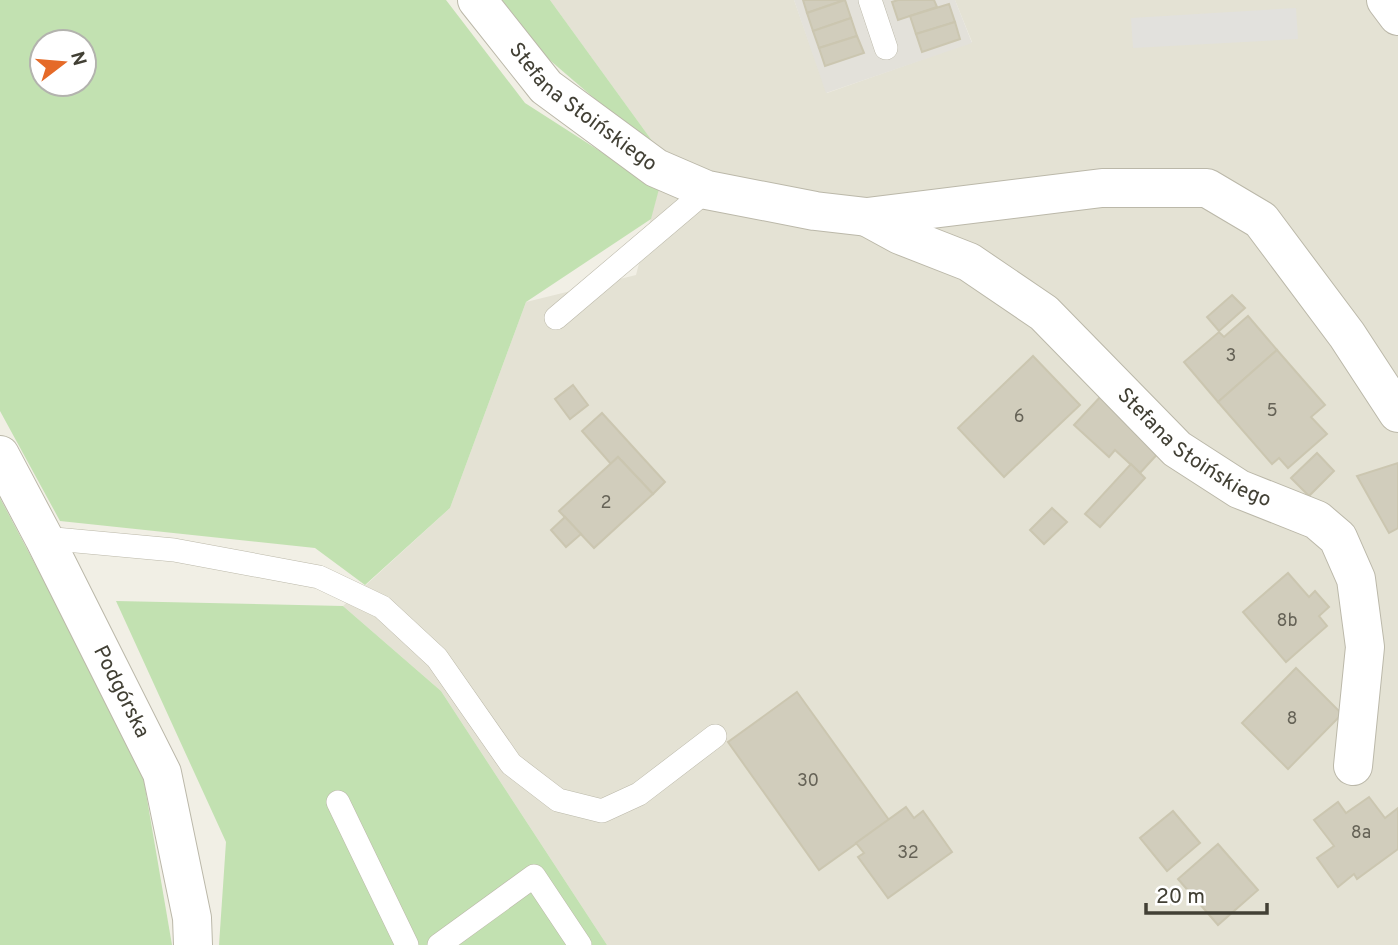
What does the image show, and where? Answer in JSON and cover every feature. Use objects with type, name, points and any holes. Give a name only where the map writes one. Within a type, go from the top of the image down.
[{"type":"street","name":"Stefana Stoińskiego","points":[[477,0],[546,87],[656,168],[707,190],[815,211],[867,217],[1102,188],[1207,188],[1261,220],[1347,335],[1398,413]]},
{"type":"street","points":[[1386,0],[1398,16]]},
{"type":"street","name":"Stefana Stoińskiego","points":[[867,217],[900,235],[969,262],[990,276],[1044,313],[1177,449],[1239,489],[1317,520],[1339,538],[1356,579],[1365,647],[1353,766]]},
{"type":"street","name":"Podgórska","points":[[0,455],[162,773],[192,918],[193,945]]},
{"type":"lane","points":[[870,0],[886,48]]},
{"type":"lane","points":[[556,318],[707,190]]},
{"type":"lane","points":[[44,538],[174,550],[319,577],[382,607],[438,658],[511,765],[558,800],[602,811],[639,794],[715,736]]},
{"type":"lane","points":[[338,802],[407,945]]},
{"type":"lane","points":[[439,945],[534,876],[580,945]]},
{"type":"shaded area","points":[[550,0],[794,0],[827,93],[972,42],[955,0],[1398,0],[1398,945],[607,945],[441,691],[343,606],[450,508],[526,302],[636,275],[666,160]]},
{"type":"shaded area","points":[[794,0],[955,0],[972,43],[826,93]]},
{"type":"shaded area","points":[[1296,8],[1298,39],[1133,48],[1131,18]]},
{"type":"green space","points":[[0,0],[446,0],[525,103],[659,189],[651,219],[526,302],[450,508],[365,585],[315,548],[60,521],[0,411]]},
{"type":"green space","points":[[502,0],[550,0],[666,160],[545,56]]},
{"type":"green space","points":[[0,498],[141,764],[172,945],[0,945]]},
{"type":"green space","points":[[116,601],[343,606],[441,691],[607,945],[219,945],[226,842]]},
{"type":"building","points":[[803,0],[844,0],[807,13]]},
{"type":"building","points":[[845,0],[851,18],[813,31],[807,13]]},
{"type":"building","points":[[934,0],[937,7],[898,20],[892,2]]},
{"type":"building","points":[[949,4],[955,22],[916,34],[910,16]]},
{"type":"building","points":[[851,18],[857,36],[819,48],[813,31]]},
{"type":"building","points":[[955,22],[960,39],[922,52],[916,34]]},
{"type":"building","points":[[857,36],[864,53],[825,66],[819,48]]},
{"type":"building","points":[[1232,295],[1245,308],[1219,331],[1207,317]]},
{"type":"building","points":[[1248,316],[1277,350],[1218,402],[1184,362],[1219,332],[1224,337]]},
{"type":"building","points":[[1277,350],[1325,405],[1311,417],[1327,434],[1288,468],[1279,458],[1272,464],[1218,402]]},
{"type":"building","points":[[1033,356],[1080,405],[1004,477],[958,428]]},
{"type":"building","points":[[573,385],[588,405],[570,419],[555,399]]},
{"type":"building","points":[[1103,394],[1162,449],[1140,473],[1115,450],[1109,457],[1074,425]]},
{"type":"building","points":[[602,413],[665,482],[653,494],[618,457],[611,464],[582,431]]},
{"type":"building","points":[[1317,453],[1334,471],[1309,496],[1291,478]]},
{"type":"building","points":[[618,457],[653,494],[594,548],[559,511]]},
{"type":"building","points":[[1398,463],[1398,528],[1389,533],[1357,476]]},
{"type":"building","points":[[1131,464],[1145,478],[1100,527],[1085,514]]},
{"type":"building","points":[[1052,508],[1067,522],[1044,544],[1030,530]]},
{"type":"building","points":[[565,517],[581,534],[566,547],[551,530]]},
{"type":"building","points":[[1288,573],[1309,597],[1315,591],[1329,607],[1319,616],[1327,626],[1286,662],[1243,612]]},
{"type":"building","points":[[1296,668],[1342,714],[1288,769],[1242,723]]},
{"type":"building","points":[[797,692],[889,820],[819,870],[728,742]]},
{"type":"building","points":[[1369,797],[1385,818],[1398,808],[1398,849],[1357,879],[1354,874],[1338,887],[1317,858],[1334,846],[1314,820],[1338,802],[1346,813]]},
{"type":"building","points":[[906,807],[914,818],[923,811],[952,852],[888,898],[858,857],[864,853],[856,843]]},
{"type":"building","points":[[1173,811],[1200,843],[1167,871],[1140,838]]},
{"type":"building","points":[[1218,844],[1258,890],[1218,925],[1178,879]]}]
